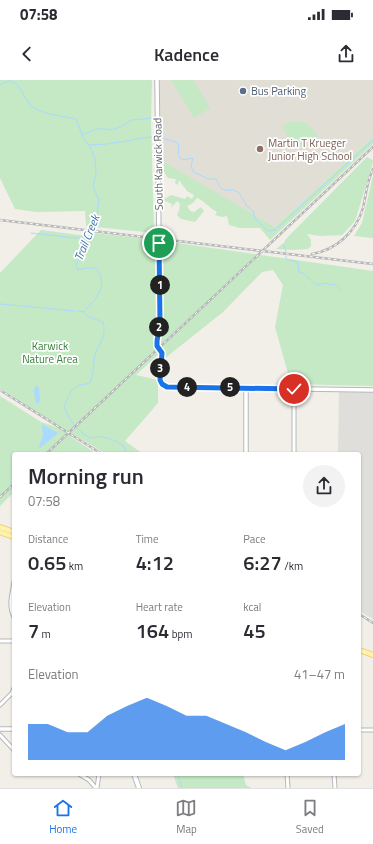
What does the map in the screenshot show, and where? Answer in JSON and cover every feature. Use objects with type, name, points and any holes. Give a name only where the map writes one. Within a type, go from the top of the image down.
[{"type":"main road","points":[[0,527],[12,531]]},
{"type":"main road","points":[[0,532],[12,536]]},
{"type":"main road","points":[[361,651],[373,655]]},
{"type":"main road","points":[[135,776],[139,788]]},
{"type":"street","name":"South Karwick Road","points":[[157,80],[160,322],[157,346],[162,353],[160,380],[162,384],[167,387],[246,388]]},
{"type":"street","points":[[246,452],[246,388],[373,390]]},
{"type":"street","points":[[294,389],[294,452]]},
{"type":"street","points":[[12,592],[10,603],[12,612]]},
{"type":"street","points":[[0,641],[12,641]]},
{"type":"street","points":[[0,705],[12,693]]},
{"type":"street","points":[[0,729],[12,729]]},
{"type":"street","points":[[361,730],[373,730]]},
{"type":"street","points":[[0,735],[12,748]]},
{"type":"street","points":[[82,776],[97,788]]},
{"type":"street","points":[[97,788],[99,776]]},
{"type":"street","points":[[287,776],[288,788]]},
{"type":"street","points":[[334,776],[335,788]]},
{"type":"shaded area","name":"Martin T Krueger Junior High School","points":[[159,80],[373,80],[373,137],[275,227],[161,161]]},
{"type":"shaded area","points":[[339,391],[373,391],[373,619],[361,612],[361,452],[338,452]]},
{"type":"green space","points":[[0,80],[152,80],[151,121],[154,233],[86,226],[85,211],[36,212],[15,209],[0,178]]},
{"type":"green space","points":[[171,80],[193,80],[210,108],[194,118]]},
{"type":"green space","points":[[297,121],[310,126],[318,137],[294,149],[282,126],[290,122]]},
{"type":"green space","points":[[373,137],[373,144],[270,240],[260,228],[240,228],[229,225],[227,216],[222,217],[215,215],[217,212],[197,198],[193,203],[187,206],[190,211],[194,212],[201,207],[204,211],[195,222],[181,219],[177,215],[180,204],[177,201],[171,208],[172,204],[163,200],[171,195],[185,199],[187,196],[192,199],[194,195],[187,191],[179,180],[178,185],[175,183],[176,179],[168,178],[164,172],[164,162],[275,227]]},
{"type":"green space","points":[[367,157],[373,160],[373,162],[355,221],[342,235],[320,236],[307,234],[311,240],[311,246],[308,249],[276,249],[285,242],[285,240]]},
{"type":"green space","points":[[373,176],[373,238],[354,236],[362,223]]},
{"type":"green space","name":"Karwick Nature Area","points":[[41,230],[87,236],[94,233],[156,240],[373,271],[373,386],[291,384],[275,327],[283,285],[273,270],[262,272],[223,312],[164,359],[163,350],[136,375],[158,380],[158,403],[125,441],[140,452],[103,452],[73,434],[71,437],[94,452],[12,452],[12,494],[0,506],[0,396],[41,422],[62,429],[0,388],[0,273]]},
{"type":"green space","points":[[174,776],[244,776],[246,785],[251,788],[178,788]]},
{"type":"water","points":[[35,386],[39,387],[40,400],[38,403],[36,403],[34,392]]},
{"type":"water","points":[[42,424],[58,433],[40,448],[43,435]]},
{"type":"waterway","name":"Trail Creek","points":[[0,85],[11,81],[18,85],[27,101],[38,110],[48,114],[76,119],[83,137],[90,147],[95,159],[96,174],[93,186],[99,201],[96,221],[76,265],[78,270],[96,268],[100,275],[102,281],[99,292],[84,312],[87,316],[103,322],[104,332],[95,355],[90,383],[78,385],[74,388],[70,392],[64,406],[71,421],[88,437],[103,437],[115,441],[124,446],[126,452]]},
{"type":"waterway","points":[[82,135],[96,129],[111,130],[118,128],[132,120],[153,118]]},
{"type":"waterway","points":[[89,145],[107,144],[154,137]]},
{"type":"waterway","points":[[162,138],[176,142],[179,145],[178,154],[182,160],[193,158],[191,166],[193,171],[208,179],[216,179],[222,189],[234,190],[239,193],[247,206],[253,211],[255,219],[268,231],[275,230],[373,140]]},
{"type":"waterway","points":[[31,233],[88,238]]},
{"type":"waterway","points":[[284,245],[286,252]]},
{"type":"waterway","points":[[286,256],[286,259],[298,262],[299,272],[317,285],[326,283],[330,285],[333,284],[342,291]]},
{"type":"waterway","points":[[0,304],[75,311]]},
{"type":"waterway","name":"Trail Creek","points":[[78,311],[83,312]]},
{"type":"waterway","name":"Trail Creek","points":[[179,776],[182,788]]},
{"type":"railway","points":[[48,452],[373,147]]},
{"type":"railway","points":[[312,254],[321,252],[337,244],[350,232],[360,217],[373,169]]},
{"type":"railway","points":[[0,220],[373,264]]},
{"type":"railway","points":[[0,390],[99,452]]},
{"type":"railway","points":[[0,497],[12,486]]},
{"type":"railway","points":[[361,615],[373,623]]},
{"type":"place","name":"Bus Parking","points":[[243,91]]},
{"type":"place","name":"Martin T Krueger Junior High School","points":[[260,149]]},
{"type":"route","points":[[159,243],[160,322],[157,346],[162,353],[160,361],[160,380],[162,384],[167,387],[294,389]]}]
